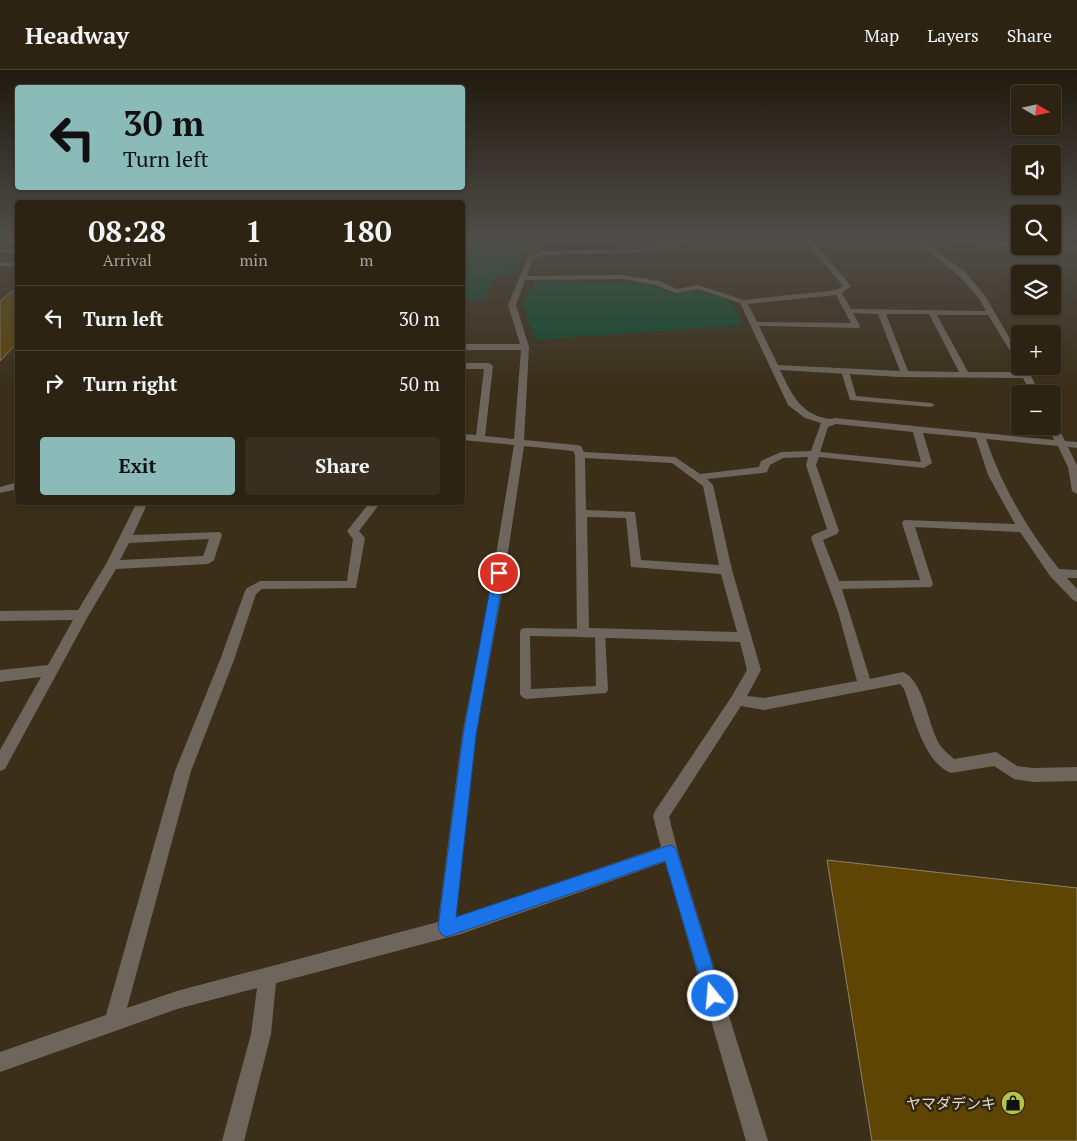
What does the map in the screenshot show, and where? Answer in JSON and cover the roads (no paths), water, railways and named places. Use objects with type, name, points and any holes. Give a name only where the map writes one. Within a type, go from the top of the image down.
[{"type":"street","points":[[446,928],[469,735],[496,592],[519,443],[525,347],[512,305],[520,287]]},
{"type":"street","points":[[666,287],[676,291],[698,287],[744,302],[838,292],[846,287]]},
{"type":"street","points":[[971,287],[992,313],[1011,347]]},
{"type":"street","points":[[756,324],[856,326],[838,292]]},
{"type":"street","points":[[744,302],[793,404],[808,416],[827,422],[835,421],[1077,445]]},
{"type":"street","points":[[849,312],[992,313]]},
{"type":"street","points":[[881,312],[905,374]]},
{"type":"street","points":[[932,312],[965,375]]},
{"type":"street","points":[[465,347],[525,347]]},
{"type":"street","points":[[465,366],[489,366],[480,439]]},
{"type":"street","points":[[774,367],[905,374],[965,375],[1011,369]]},
{"type":"street","points":[[827,422],[810,465],[833,531],[817,538],[865,684]]},
{"type":"street","points":[[699,477],[763,470],[765,463],[782,455],[814,454],[924,466],[927,463],[917,429]]},
{"type":"street","points":[[1057,435],[1073,467],[1077,491]]},
{"type":"street","points":[[980,436],[996,479],[1025,528],[1054,573],[1077,597]]},
{"type":"street","points":[[465,437],[577,448],[580,455],[583,633],[746,637]]},
{"type":"street","points":[[580,455],[675,460],[708,484],[726,570],[754,670],[661,816],[670,852],[757,1141]]},
{"type":"street","points":[[0,490],[15,486]]},
{"type":"street","points":[[0,764],[82,615],[112,565],[142,505]]},
{"type":"street","points":[[113,1023],[183,771],[227,660],[251,591],[260,585],[352,585],[359,538],[353,531],[374,505]]},
{"type":"street","points":[[581,513],[630,515],[635,564],[726,570]]},
{"type":"street","points":[[834,585],[927,584],[908,523],[1025,528]]},
{"type":"street","points":[[112,565],[208,560],[216,535],[125,539]]},
{"type":"street","points":[[1054,573],[1077,574]]},
{"type":"street","points":[[0,616],[82,615]]},
{"type":"street","points":[[0,676],[52,670]]},
{"type":"street","points":[[736,700],[764,704],[903,678],[910,686],[934,749],[951,766],[996,759],[1014,772],[1024,774],[1077,774]]},
{"type":"street","points":[[0,1062],[177,1000],[446,928],[670,852]]},
{"type":"street","points":[[233,1141],[261,1034],[267,977]]},
{"type":"lane","points":[[845,371],[853,398],[931,404]]},
{"type":"lane","points":[[583,633],[525,632],[526,694],[602,690],[600,633]]},
{"type":"place","name":"ヤマダデンキ","points":[[1013,1103]]}]
